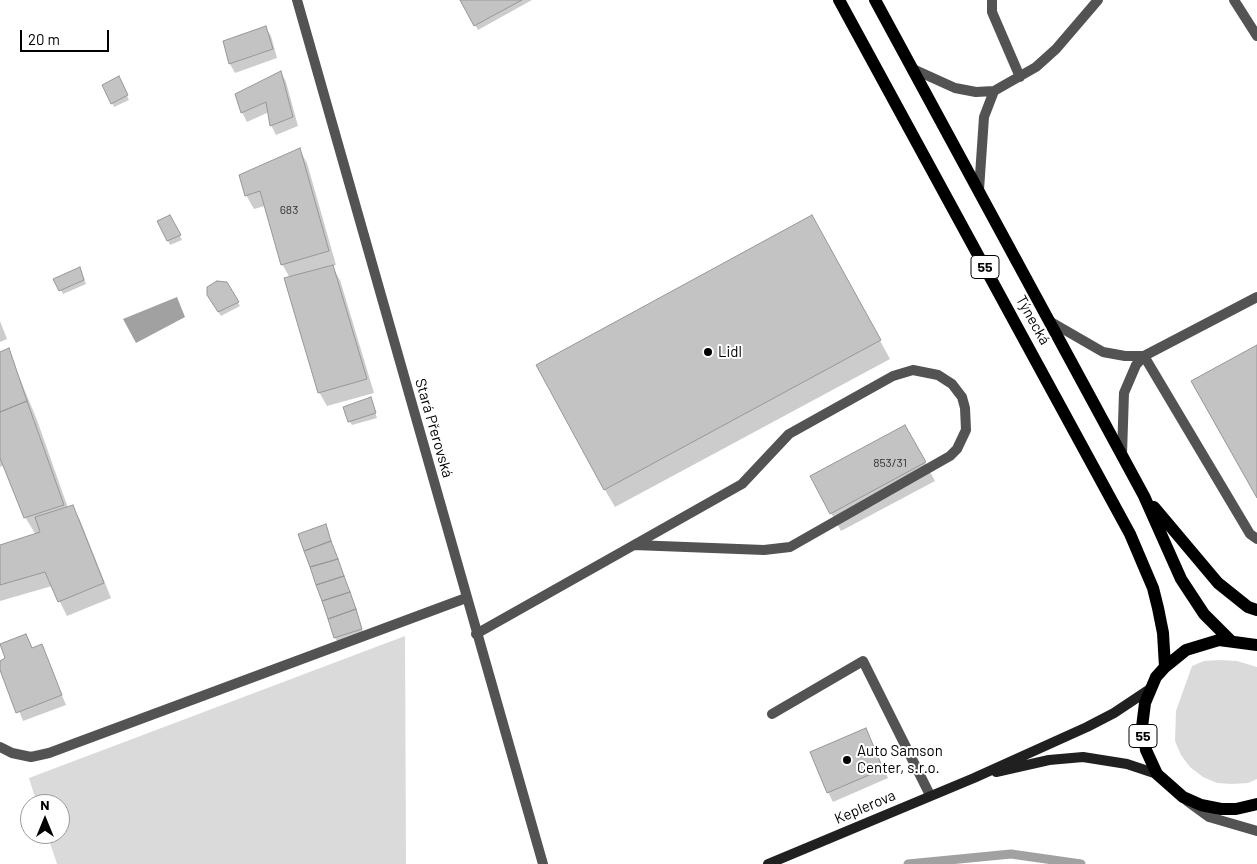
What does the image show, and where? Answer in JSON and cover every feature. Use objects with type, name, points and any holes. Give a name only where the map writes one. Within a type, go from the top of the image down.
[{"type":"main road","name":"Týnecká","points":[[839,0],[1136,546],[1158,608],[1163,633],[1165,667]]},
{"type":"main road","name":"Týnecká","points":[[875,0],[1122,454],[1144,496],[1167,551],[1191,596],[1204,614],[1230,640]]},
{"type":"main road","name":"55","points":[[1144,496],[1218,584],[1240,601],[1257,610]]},
{"type":"main road","name":"55","points":[[1257,645],[1230,640],[1196,646],[1165,667],[1150,689],[1144,709],[1142,727],[1146,750],[1157,774],[1183,797],[1201,805],[1222,809],[1236,809],[1257,804]]},
{"type":"main road","name":"Keplerova","points":[[768,864],[974,778],[1102,720],[1150,689]]},
{"type":"main road","name":"Keplerova","points":[[974,778],[1066,757],[1104,759],[1157,774]]},
{"type":"street","name":"Stará Přerovská","points":[[297,0],[543,864]]},
{"type":"street","points":[[992,0],[992,12],[1020,77]]},
{"type":"street","points":[[912,69],[955,88],[976,92],[994,91],[1036,67],[1056,49],[1098,0]]},
{"type":"street","points":[[1234,0],[1257,36]]},
{"type":"street","points":[[979,190],[984,117],[994,91]]},
{"type":"street","points":[[1122,454],[1124,393],[1131,372],[1144,356],[1257,298]]},
{"type":"street","points":[[1051,322],[1103,352],[1125,356],[1144,356]]},
{"type":"street","points":[[1144,356],[1250,534],[1257,539]]},
{"type":"street","points":[[476,634],[634,545],[748,481],[776,446],[789,434],[894,376],[912,370],[938,374],[952,384],[962,397],[966,408],[966,430],[957,449],[950,456],[790,547],[764,550],[634,545]]},
{"type":"street","points":[[0,747],[12,753],[31,757],[49,753],[466,598]]},
{"type":"street","points":[[772,714],[863,661],[930,795]]},
{"type":"street","points":[[1183,797],[1198,811],[1209,817],[1257,831]]},
{"type":"shaded area","points":[[177,297],[185,317],[136,343],[123,319]]},
{"type":"shaded area","points":[[405,636],[406,864],[57,864],[50,844],[70,844],[70,794],[34,794],[29,778]]},
{"type":"shaded area","points":[[1204,661],[1237,661],[1257,667],[1257,779],[1248,783],[1217,783],[1203,777],[1190,767],[1181,755],[1175,741],[1176,711],[1192,666]]},
{"type":"building","points":[[460,0],[522,0],[474,26]]},
{"type":"building","points":[[266,26],[273,49],[229,64],[223,41]]},
{"type":"building","points":[[281,71],[293,117],[270,126],[266,102],[241,113],[235,94]]},
{"type":"building","points":[[119,76],[128,95],[111,104],[102,85]]},
{"type":"building","points":[[300,148],[329,251],[281,265],[260,191],[245,196],[239,175]]},
{"type":"building","points":[[170,215],[181,235],[167,241],[157,221]]},
{"type":"building","name":"Lidl","points":[[812,215],[881,340],[604,490],[536,365]]},
{"type":"building","points":[[333,265],[367,379],[318,393],[284,278]]},
{"type":"building","points":[[80,267],[84,280],[59,291],[53,279]]},
{"type":"building","points":[[217,281],[227,282],[239,302],[218,312],[207,295],[207,287]]},
{"type":"building","points":[[1257,345],[1257,498],[1191,381]]},
{"type":"building","points":[[9,348],[27,401],[0,412],[0,352]]},
{"type":"building","points":[[371,397],[376,413],[348,422],[343,407]]},
{"type":"building","points":[[27,401],[64,505],[24,518],[0,458],[0,412]]},
{"type":"building","points":[[905,425],[926,462],[830,514],[810,476]]},
{"type":"building","points":[[73,505],[104,583],[58,602],[45,572],[0,585],[0,545],[40,532],[35,517]]},
{"type":"building","points":[[326,524],[331,541],[304,551],[298,534]]},
{"type":"building","points":[[331,541],[338,559],[310,567],[304,551]]},
{"type":"building","points":[[338,559],[344,576],[316,585],[310,567]]},
{"type":"building","points":[[344,576],[350,592],[322,601],[316,585]]},
{"type":"building","points":[[350,592],[356,609],[328,619],[322,601]]},
{"type":"building","points":[[356,609],[362,629],[334,638],[328,619]]},
{"type":"building","points":[[26,634],[32,648],[42,644],[62,695],[16,713],[0,670],[0,661],[5,658],[0,644]]},
{"type":"building","name":"Auto Samson Center, s.r.o.","points":[[866,728],[883,769],[827,793],[810,752]]},
{"type":"waterway","points":[[908,864],[1011,854],[1081,864]]},
{"type":"place","name":"Lidl","points":[[708,352]]},
{"type":"place","name":"Auto Samson Center, s.r.o.","points":[[847,760]]}]
